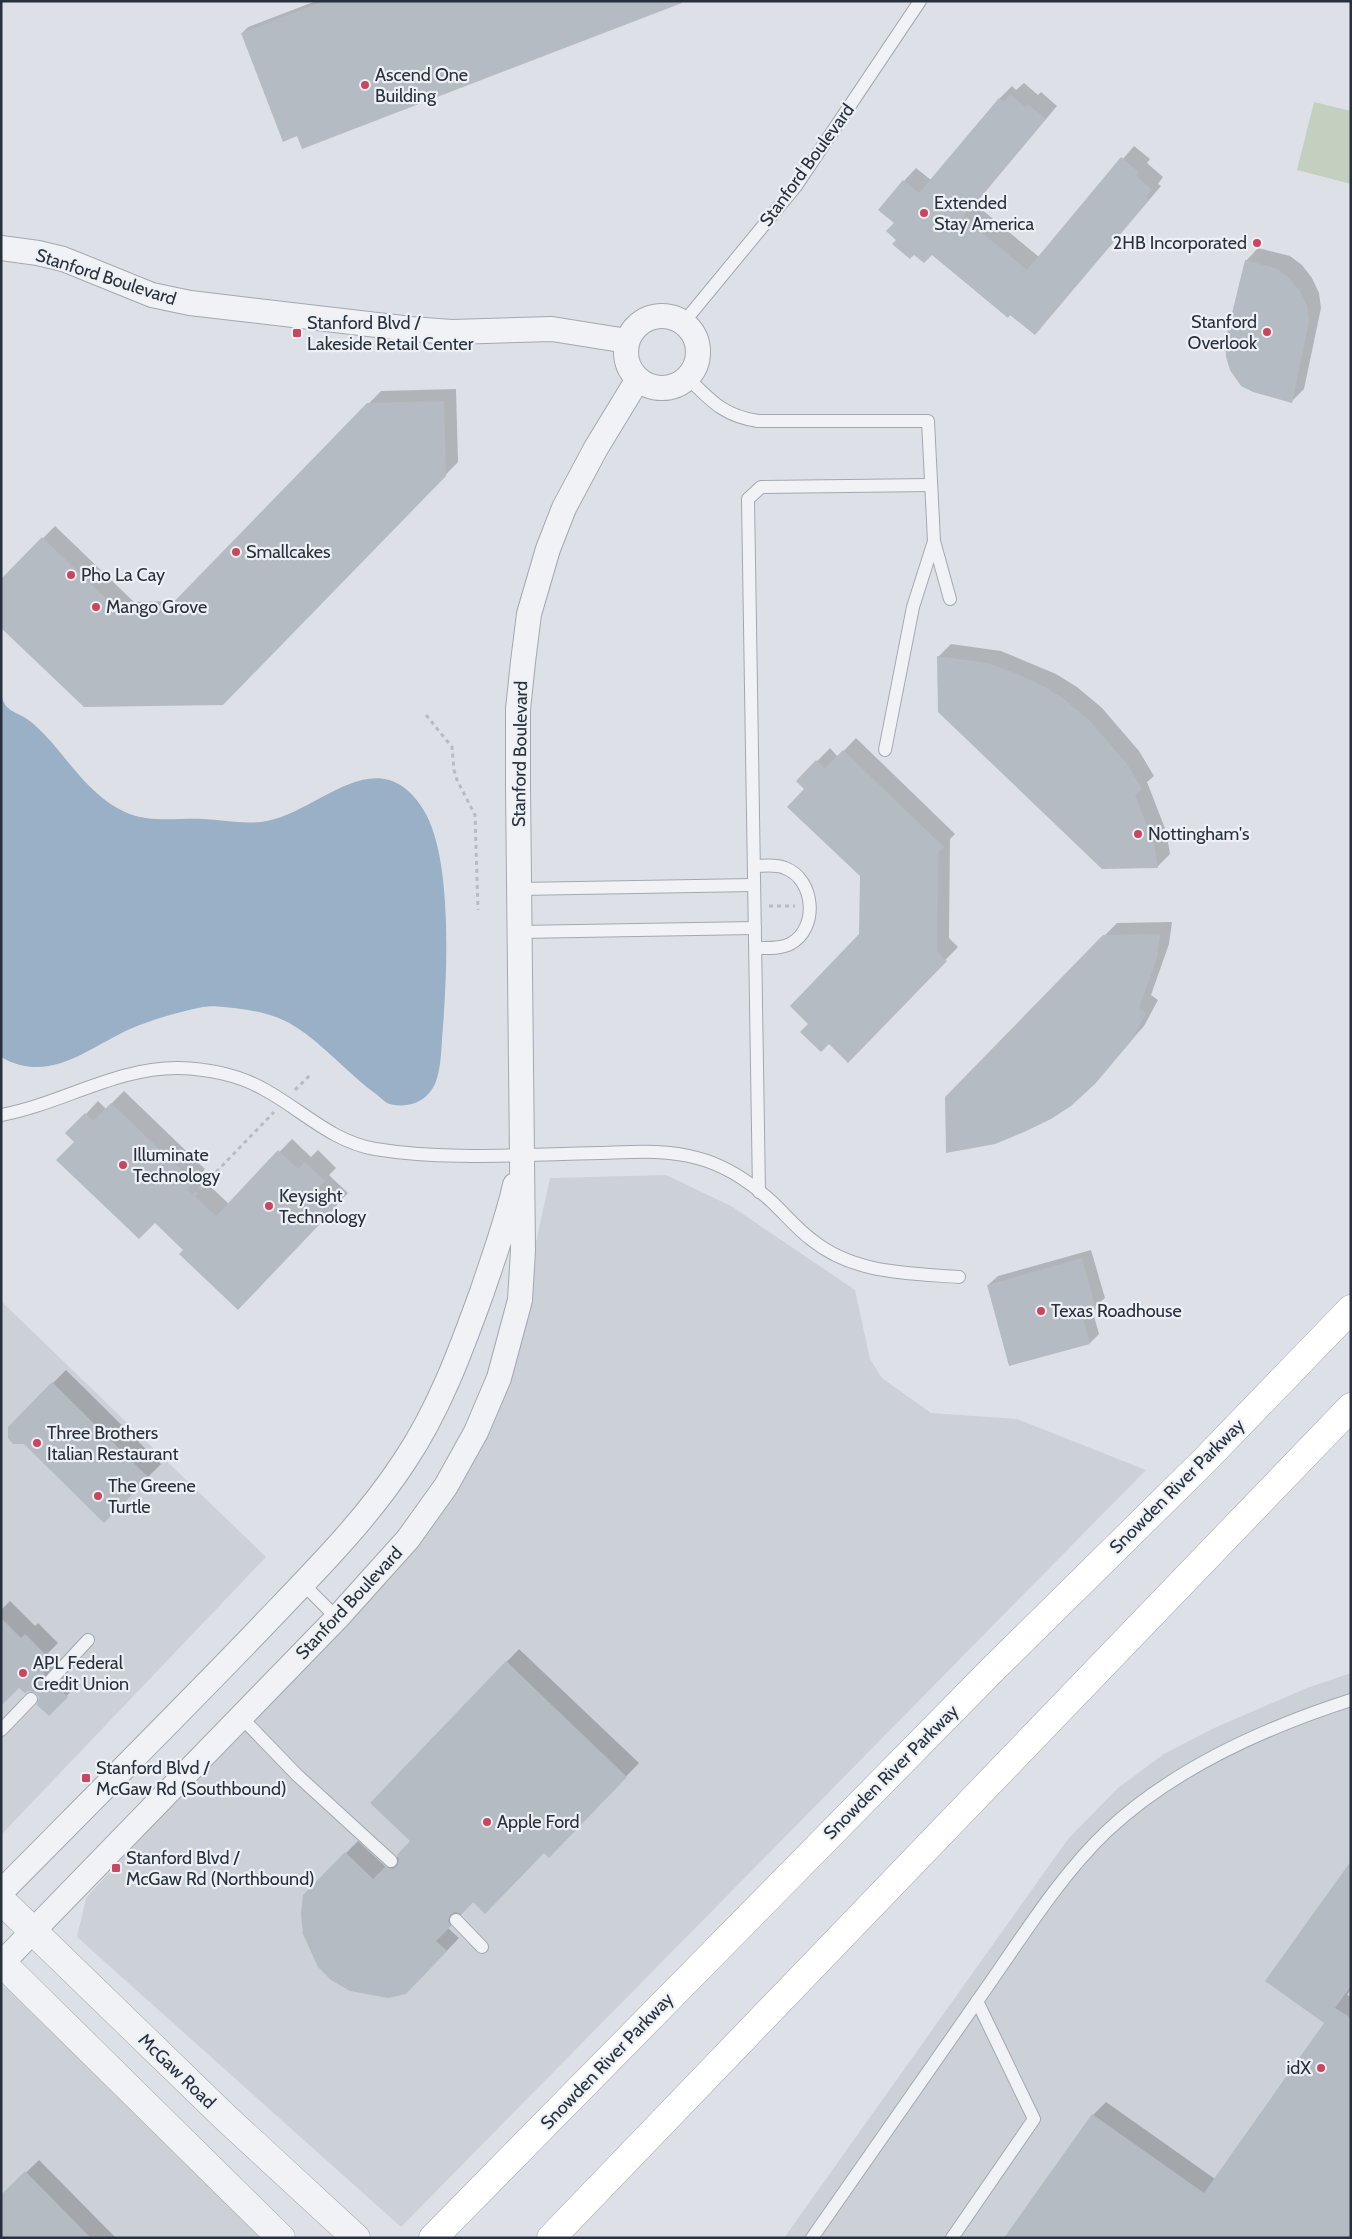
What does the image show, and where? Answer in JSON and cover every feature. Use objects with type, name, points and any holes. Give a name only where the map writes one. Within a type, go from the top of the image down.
[{"type":"main road","name":"Snowden River Parkway","points":[[433,2238],[985,1677],[1204,1461],[1351,1309]]},
{"type":"main road","points":[[553,2236],[1351,1407]]},
{"type":"street","name":"Stanford Boulevard","points":[[1,248],[38,253],[63,259],[152,295],[190,303],[412,329],[452,332],[552,329],[627,341]]},
{"type":"street","points":[[657,316],[670,316],[684,322],[696,336],[699,351],[696,367],[688,378],[674,386],[660,388],[649,386],[638,379],[628,364],[625,352],[627,341],[638,324],[647,318],[657,316]]},
{"type":"street","name":"Stanford Boulevard","points":[[2,1963],[337,1618],[408,1539],[446,1486],[476,1432],[499,1378],[520,1300],[523,1251],[518,709],[529,614],[548,549],[564,508],[596,448],[638,379]]},
{"type":"street","name":"Stanford Boulevard","points":[[1,1892],[172,1720],[303,1584],[370,1509],[405,1461],[433,1412],[458,1359],[495,1255],[511,1203],[522,1154]]},
{"type":"street","name":"McGaw Road","points":[[1,1900],[227,2120],[356,2238]]},
{"type":"street","points":[[2,1963],[280,2238]]},
{"type":"lane","name":"Stanford Boulevard","points":[[684,322],[796,186],[920,1]]},
{"type":"lane","points":[[688,378],[715,406],[742,419],[758,421],[928,421],[934,541],[950,599]]},
{"type":"lane","points":[[760,1192],[748,499],[761,487],[931,485]]},
{"type":"lane","points":[[885,750],[913,607],[934,541]]},
{"type":"lane","points":[[754,866],[777,866],[795,873],[803,882],[810,908],[808,922],[800,935],[790,944],[779,948],[756,948]]},
{"type":"lane","points":[[519,889],[754,885]]},
{"type":"lane","points":[[519,932],[755,928]]},
{"type":"lane","points":[[1,1115],[24,1111],[126,1076],[154,1070],[185,1069],[220,1073],[266,1090],[332,1134],[350,1143],[374,1149],[457,1156],[677,1153],[718,1165],[740,1177],[760,1192],[812,1241],[851,1263],[904,1273],[959,1277]]},
{"type":"lane","points":[[303,1584],[337,1618]]},
{"type":"lane","points":[[51,1680],[88,1640]]},
{"type":"lane","points":[[1,1730],[32,1699]]},
{"type":"lane","points":[[812,2238],[977,2001],[1076,1864],[1108,1831],[1152,1794],[1204,1762],[1262,1733],[1314,1712],[1351,1700]]},
{"type":"lane","points":[[240,1716],[297,1775],[391,1861]]},
{"type":"lane","points":[[456,1920],[482,1947]]},
{"type":"lane","points":[[952,2238],[1034,2120],[977,2001]]},
{"type":"path","points":[[426,715],[452,747],[454,770],[475,815],[478,910]]},
{"type":"path","points":[[768,906],[796,906]]},
{"type":"path","points":[[293,1092],[310,1074]]},
{"type":"path","points":[[194,1195],[276,1110]]},
{"type":"shaded area","points":[[666,1175],[731,1206],[855,1290],[870,1359],[882,1378],[931,1413],[1017,1419],[1146,1470],[401,2227],[77,1937],[86,1898],[201,1771],[397,1571],[501,1402],[550,1178]]},
{"type":"shaded area","points":[[1,1301],[266,1557],[1,1835]]},
{"type":"shaded area","points":[[1351,1673],[1351,2238],[784,2238],[1068,1839],[1118,1788],[1164,1754],[1212,1729],[1307,1688]]},
{"type":"shaded area","points":[[1,1969],[270,2238],[1,2238]]},
{"type":"green space","points":[[1314,102],[1351,111],[1351,184],[1297,170]]},
{"type":"water","points":[[1,694],[8,708],[38,728],[83,780],[118,809],[132,815],[153,819],[259,822],[287,815],[348,785],[368,779],[387,780],[406,789],[423,809],[433,830],[444,884],[446,976],[441,1056],[435,1084],[427,1096],[411,1104],[398,1105],[387,1103],[295,1026],[265,1014],[222,1007],[203,1007],[148,1022],[130,1029],[68,1061],[52,1065],[36,1067],[19,1065],[1,1057]]},
{"type":"building","name":"Ascend One Building","points":[[324,1],[682,1],[682,3],[302,149],[297,136],[283,142],[241,33]]},
{"type":"building","name":"Extended Stay America","points":[[1010,94],[1025,107],[1028,104],[1046,119],[963,217],[1027,270],[1121,157],[1139,172],[1136,176],[1152,190],[1146,197],[1149,200],[1035,335],[1010,315],[1008,318],[932,255],[924,263],[914,255],[910,259],[892,244],[896,240],[886,231],[894,223],[878,210],[903,180],[919,193],[999,98],[1004,102]]},
{"type":"building","name":"Stanford Overlook","points":[[1245,260],[1278,269],[1300,291],[1307,306],[1309,321],[1292,403],[1253,392],[1241,386],[1230,370],[1226,357],[1225,342]]},
{"type":"building","points":[[444,401],[446,476],[223,705],[84,707],[1,628],[1,579],[42,537],[122,614],[163,613],[367,403]]},
{"type":"building","points":[[937,656],[988,663],[1017,674],[1043,686],[1064,699],[1089,720],[1127,764],[1142,789],[1135,795],[1154,844],[1158,868],[1102,869],[938,712]]},
{"type":"building","points":[[843,750],[944,847],[938,853],[937,951],[947,961],[848,1063],[829,1044],[821,1052],[800,1032],[808,1024],[790,1006],[859,934],[860,876],[787,807],[804,789],[796,781],[816,760],[825,768]]},
{"type":"building","points":[[1160,934],[1157,958],[1139,1008],[1146,1013],[1132,1040],[1095,1084],[1071,1106],[1051,1119],[1024,1132],[995,1144],[946,1153],[945,1097],[1103,935]]},
{"type":"building","points":[[111,1103],[194,1182],[187,1189],[216,1216],[278,1150],[298,1169],[305,1162],[325,1181],[318,1188],[337,1206],[238,1310],[179,1254],[183,1250],[155,1223],[139,1239],[56,1160],[74,1142],[65,1133],[85,1113],[93,1121]]},
{"type":"building","name":"Texas Roadhouse","points":[[1082,1258],[1096,1309],[1082,1313],[1090,1344],[1009,1366],[987,1285]]},
{"type":"building","points":[[52,1382],[149,1478],[104,1523],[24,1444],[13,1444],[8,1438],[8,1427]]},
{"type":"building","name":"APL Federal Credit Union","points":[[1,1618],[21,1638],[25,1634],[47,1656],[37,1666],[45,1674],[43,1679],[45,1686],[50,1688],[57,1686],[68,1697],[49,1716],[37,1705],[39,1697],[36,1693],[29,1691],[25,1693],[19,1688],[1,1706]]},
{"type":"building","name":"Apple Ford","points":[[506,1661],[627,1777],[549,1858],[544,1853],[485,1914],[473,1902],[462,1914],[455,1912],[450,1915],[448,1921],[451,1926],[436,1941],[447,1951],[406,1994],[388,1998],[350,1991],[331,1980],[318,1967],[303,1934],[301,1914],[303,1895],[345,1852],[373,1879],[385,1867],[393,1869],[397,1866],[399,1859],[397,1855],[410,1841],[370,1803]]},
{"type":"building","name":"idX","points":[[1351,1861],[1351,1986],[1335,2008],[1351,2018],[1351,2238],[1004,2238],[1092,2114],[1204,2193],[1324,2023],[1265,1981]]},
{"type":"building","points":[[25,2171],[91,2238],[1,2238],[1,2195]]},
{"type":"place","name":"Ascend One Building","points":[[365,85]]},
{"type":"place","name":"Extended Stay America","points":[[924,213]]},
{"type":"place","name":"2HB Incorporated","points":[[1257,243]]},
{"type":"place","name":"Stanford Overlook","points":[[1267,332]]},
{"type":"place","name":"Stanford Blvd / Lakeside Retail Center","points":[[297,333]]},
{"type":"place","name":"Smallcakes","points":[[236,552]]},
{"type":"place","name":"Pho La Cay","points":[[71,575]]},
{"type":"place","name":"Mango Grove","points":[[96,607]]},
{"type":"place","name":"Nottingham's","points":[[1138,834]]},
{"type":"place","name":"Illuminate Technology","points":[[123,1165]]},
{"type":"place","name":"Keysight Technology","points":[[269,1206]]},
{"type":"place","name":"Texas Roadhouse","points":[[1041,1311]]},
{"type":"place","name":"Three Brothers Italian Restaurant","points":[[37,1443]]},
{"type":"place","name":"The Greene Turtle","points":[[98,1496]]},
{"type":"place","name":"APL Federal Credit Union","points":[[23,1673]]},
{"type":"place","name":"Stanford Blvd / McGaw Rd (Southbound)","points":[[86,1778]]},
{"type":"place","name":"Apple Ford","points":[[487,1822]]},
{"type":"place","name":"Stanford Blvd / McGaw Rd (Northbound)","points":[[116,1868]]},
{"type":"place","name":"idX","points":[[1321,2068]]}]
